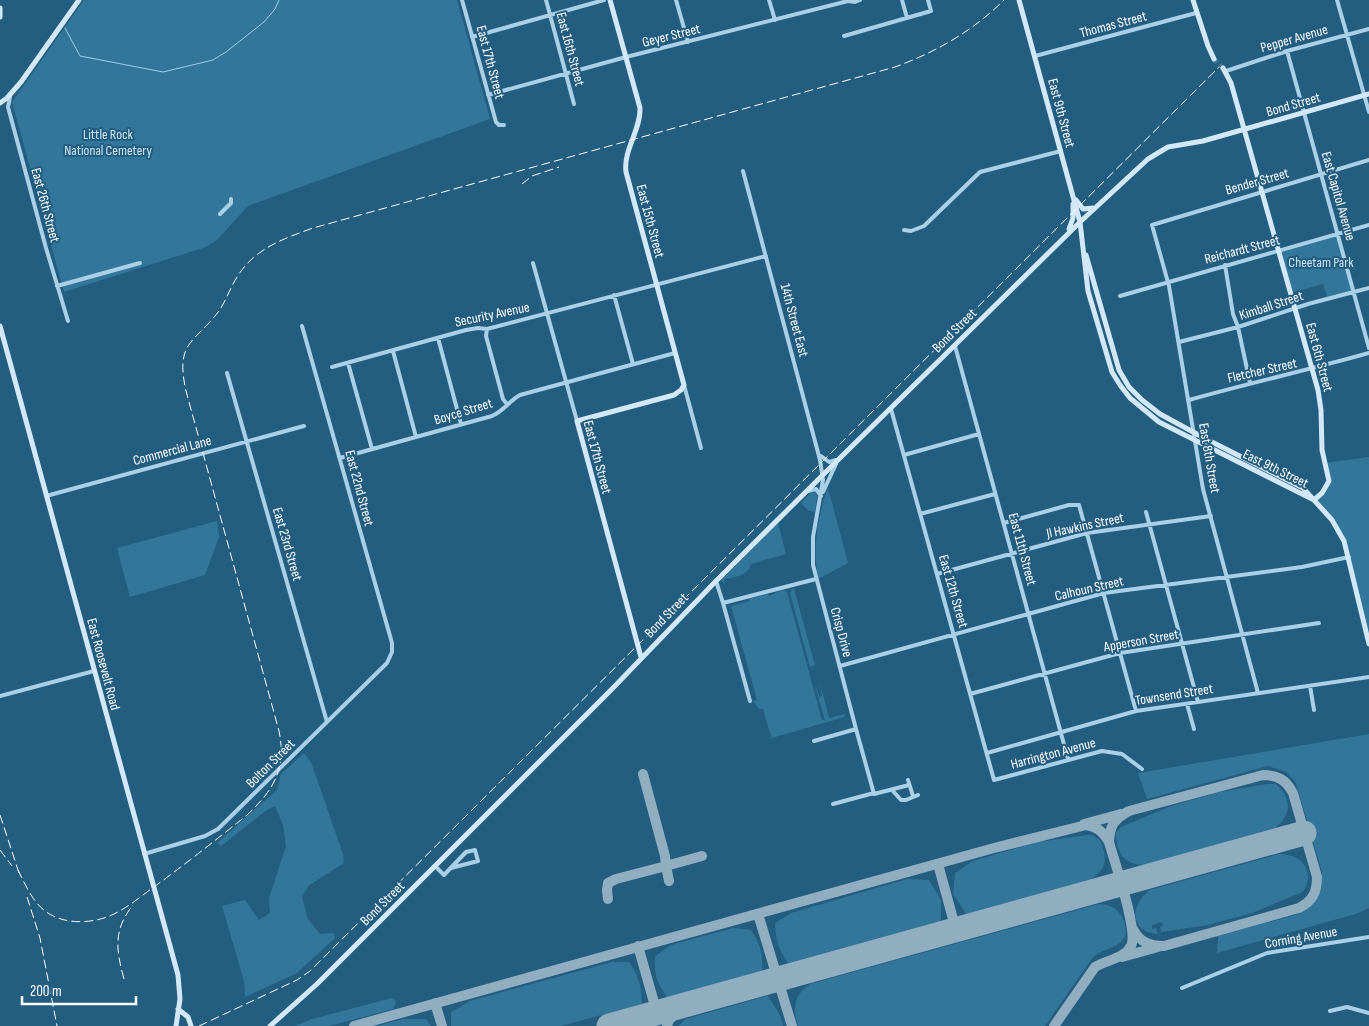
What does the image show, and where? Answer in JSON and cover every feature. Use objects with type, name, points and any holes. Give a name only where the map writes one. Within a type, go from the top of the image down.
[{"type":"street","points":[[0,103],[10,94],[79,0]]},
{"type":"street","name":"East 17th Street","points":[[462,0],[496,122],[499,125],[504,125]]},
{"type":"street","name":"East 16th Street","points":[[546,0],[574,104]]},
{"type":"street","points":[[472,37],[604,0]]},
{"type":"street","name":"East 15th Street","points":[[610,0],[640,112],[626,162],[626,172],[701,448]]},
{"type":"street","points":[[676,0],[688,42]]},
{"type":"street","points":[[769,0],[775,20]]},
{"type":"street","name":"Geyer Street","points":[[488,95],[848,1],[855,2],[860,0]]},
{"type":"street","points":[[902,0],[907,18]]},
{"type":"street","points":[[844,36],[931,11],[928,0]]},
{"type":"street","name":"East 9th Street","points":[[1019,0],[1080,222],[1088,292],[1112,372],[1130,398],[1159,422],[1314,500]]},
{"type":"street","points":[[1192,0],[1214,58]]},
{"type":"street","points":[[1337,0],[1367,95],[1369,112]]},
{"type":"street","points":[[0,8],[0,17]]},
{"type":"street","name":"Thomas Street","points":[[1035,56],[1196,13]]},
{"type":"street","name":"Pepper Avenue","points":[[1225,70],[1369,29]]},
{"type":"street","name":"East Capitol Avenue","points":[[1287,51],[1369,348]]},
{"type":"street","name":"East 6th Street","points":[[1225,70],[1232,83],[1320,400],[1321,441],[1329,481],[1322,493],[1314,500]]},
{"type":"street","name":"East 26th Street","points":[[10,94],[8,106],[68,321]]},
{"type":"street","name":"Bond Street","points":[[270,1026],[316,984],[435,866],[822,475],[1061,240],[1148,159],[1161,150],[1175,145],[1203,141],[1367,95]]},
{"type":"street","points":[[904,230],[911,232],[924,226],[980,172],[1061,151]]},
{"type":"street","name":"Bender Street","points":[[1152,225],[1369,160]]},
{"type":"street","name":"14th Street East","points":[[744,171],[818,450],[822,475]]},
{"type":"street","points":[[1071,188],[1081,208],[1088,209],[1097,206]]},
{"type":"street","points":[[1061,240],[1073,222],[1071,188]]},
{"type":"street","points":[[220,214],[229,205],[231,199]]},
{"type":"street","name":"East 8th Street","points":[[1152,225],[1167,281],[1179,342],[1200,475],[1258,693]]},
{"type":"street","name":"Reichardt Street","points":[[1120,296],[1167,281],[1278,252],[1369,225]]},
{"type":"street","name":"East 9th Street","points":[[1080,233],[1119,370],[1130,387],[1142,400],[1160,414],[1303,488],[1314,500]]},
{"type":"street","name":"Security Avenue","points":[[332,367],[478,328],[487,329],[547,314],[766,256]]},
{"type":"street","points":[[57,286],[140,263]]},
{"type":"street","name":"East 17th Street","points":[[533,263],[642,657]]},
{"type":"street","points":[[1225,265],[1233,314],[1238,327],[1250,384]]},
{"type":"street","name":"Kimball Street","points":[[1179,342],[1238,327],[1295,310],[1308,304],[1369,288]]},
{"type":"street","points":[[614,295],[633,364]]},
{"type":"street","name":"East Roosevelt Road","points":[[0,326],[178,975],[180,986],[175,1025]]},
{"type":"street","name":"East 22nd Street","points":[[302,326],[392,643],[391,656]]},
{"type":"street","points":[[487,329],[486,336],[503,399],[507,404]]},
{"type":"street","points":[[438,338],[461,424]]},
{"type":"street","name":"East 11th Street","points":[[955,346],[1068,759]]},
{"type":"street","points":[[393,351],[416,437]]},
{"type":"street","name":"Boyce Street","points":[[340,458],[498,413],[520,395],[675,352]]},
{"type":"street","name":"Fletcher Street","points":[[1189,400],[1312,370],[1369,353]]},
{"type":"street","points":[[348,363],[372,449]]},
{"type":"street","name":"East 23rd Street","points":[[227,372],[327,722]]},
{"type":"street","points":[[577,421],[674,395],[681,390],[684,384]]},
{"type":"street","name":"East 12th Street","points":[[891,409],[994,780]]},
{"type":"street","name":"Commercial Lane","points":[[46,496],[304,426]]},
{"type":"street","points":[[904,455],[979,434]]},
{"type":"street","points":[[818,450],[822,458],[829,462],[834,462],[842,456]]},
{"type":"street","name":"Crisp Drive","points":[[821,496],[833,469],[842,456]]},
{"type":"street","name":"Crisp Drive","points":[[822,475],[821,496],[813,537],[812,556],[816,579],[874,793]]},
{"type":"street","points":[[806,492],[816,489],[821,496]]},
{"type":"street","points":[[920,514],[996,494]]},
{"type":"street","points":[[1314,500],[1332,520],[1344,541],[1369,644]]},
{"type":"street","points":[[1004,523],[1069,505],[1078,504],[1080,506],[1136,711]]},
{"type":"street","points":[[1146,512],[1198,702]]},
{"type":"street","name":"Jl Hawkins Street","points":[[937,574],[1087,533],[1210,516]]},
{"type":"street","name":"Calhoun Street","points":[[840,666],[1104,594],[1302,567],[1348,557]]},
{"type":"street","points":[[723,603],[816,579]]},
{"type":"street","points":[[716,581],[750,701]]},
{"type":"street","name":"Apperson Street","points":[[970,694],[1120,654],[1318,623]]},
{"type":"street","name":"Bolton Street","points":[[144,854],[205,836],[218,829],[387,664],[391,656]]},
{"type":"street","points":[[0,696],[94,671]]},
{"type":"street","name":"Townsend Street","points":[[987,753],[1136,711],[1369,677]]},
{"type":"street","points":[[1310,686],[1314,710]]},
{"type":"street","points":[[1187,704],[1194,729]]},
{"type":"street","points":[[814,741],[856,729]]},
{"type":"street","name":"Harrington Avenue","points":[[994,780],[1102,751],[1111,751],[1126,757],[1142,769]]},
{"type":"street","points":[[833,804],[894,789],[908,782],[916,796],[901,800],[894,789]]},
{"type":"street","points":[[435,866],[444,875],[466,852],[475,850],[478,861],[451,868]]},
{"type":"street","name":"Corning Avenue","points":[[1182,988],[1267,954],[1369,938]]},
{"type":"street","points":[[1330,1010],[1348,1007],[1369,1012]]},
{"type":"street","points":[[178,1009],[188,1017],[191,1026]]},
{"type":"green space","name":"Little Rock National Cemetery","points":[[84,0],[457,0],[490,119],[248,206],[217,240],[206,247],[64,292],[12,102]]},
{"type":"green space","name":"Cheetam Park","points":[[1338,234],[1354,292],[1328,299],[1323,284],[1290,293],[1279,251]]},
{"type":"green space","points":[[1369,457],[1369,640],[1340,533],[1314,500],[1329,481],[1325,463]]},
{"type":"green space","points":[[827,489],[848,563],[818,578],[816,566],[817,533]]},
{"type":"green space","points":[[815,492],[817,496],[815,512],[809,511],[801,503],[810,493]]},
{"type":"green space","points":[[217,521],[219,537],[205,575],[130,597],[117,548]]},
{"type":"green space","points":[[778,523],[786,554],[751,564],[747,571],[737,577],[724,579],[725,585],[721,580]]},
{"type":"green space","points":[[794,589],[815,665],[810,667],[790,593]]},
{"type":"green space","points":[[782,590],[787,592],[822,720],[825,720],[815,685],[820,697],[822,696],[820,683],[829,718],[844,714],[845,717],[768,739],[771,737],[763,709],[759,709],[753,701],[757,700],[731,606],[768,594],[769,596]]},
{"type":"green space","points":[[1369,734],[1369,908],[1359,913],[1217,953],[1218,936],[1299,914],[1311,906],[1318,898],[1322,872],[1296,783],[1286,772],[1268,766],[1147,799],[1138,773]]},
{"type":"green space","points":[[304,753],[311,762],[343,854],[344,863],[308,886],[302,897],[308,919],[320,934],[334,933],[335,938],[297,973],[245,997],[244,981],[222,906],[245,900],[259,920],[270,913],[269,898],[286,846],[283,825],[275,806],[267,810],[221,846],[217,843],[277,790],[281,774]]},
{"type":"green space","points":[[1276,784],[1281,789],[1288,806],[1285,818],[1275,828],[1145,865],[1131,863],[1120,852],[1116,833],[1121,827],[1171,806],[1220,792]]},
{"type":"green space","points":[[1092,835],[1100,840],[1105,857],[1101,870],[1092,879],[966,914],[953,894],[955,873],[973,861],[1038,842]]},
{"type":"green space","points":[[1279,854],[1294,857],[1304,865],[1308,877],[1303,892],[1252,913],[1208,925],[1161,932],[1162,922],[1152,925],[1152,929],[1156,928],[1158,934],[1149,932],[1138,923],[1136,910],[1138,903],[1150,890]]},
{"type":"green space","points":[[907,879],[929,880],[941,900],[941,921],[788,963],[778,944],[775,923],[791,913]]},
{"type":"green space","points":[[1099,904],[1112,907],[1118,911],[1125,924],[1126,934],[1121,942],[1093,957],[1045,1026],[798,1026],[795,1014],[797,998],[810,984]]},
{"type":"green space","points":[[733,928],[751,930],[761,949],[762,971],[667,997],[656,978],[655,956],[671,945]]},
{"type":"green space","points":[[612,962],[629,962],[639,982],[642,1004],[561,1026],[451,1026],[451,1012],[470,1001]]},
{"type":"green space","points":[[768,996],[780,1015],[783,1026],[678,1026],[686,1019]]},
{"type":"green space","points":[[392,998],[396,1004],[393,1009],[329,1026],[295,1026],[312,1019]]},
{"type":"green space","points":[[403,1019],[426,1019],[431,1026],[377,1026]]},
{"type":"waterway","points":[[65,28],[80,56],[163,72],[213,60],[226,52],[264,22],[275,9],[279,0]]},
{"type":"taxiway","points":[[608,899],[608,883],[616,879],[666,866],[643,774]]},
{"type":"taxiway","points":[[1109,842],[1110,831],[1114,823],[1129,811],[1263,775],[1273,776],[1281,779],[1293,793],[1317,877],[1316,887],[1311,899],[1299,908],[1164,946],[1146,942],[1133,929]]},
{"type":"taxiway","points":[[1084,824],[1121,814]]},
{"type":"taxiway","points":[[354,1026],[994,848],[1086,825],[1100,831],[1109,842],[1129,912],[1133,938],[1131,946],[1124,954],[1095,967],[1054,1026]]},
{"type":"taxiway","points":[[669,881],[666,866],[702,856]]},
{"type":"taxiway","points":[[938,864],[956,930]]},
{"type":"taxiway","points":[[758,914],[792,1026]]},
{"type":"taxiway","points":[[638,946],[657,1013]]},
{"type":"taxiway","points":[[1122,957],[1158,947]]},
{"type":"taxiway","points":[[435,1003],[442,1026]]},
{"type":"taxiway","points":[[667,1026],[669,1020],[685,1005]]},
{"type":"taxiway","points":[[626,1021],[647,1026]]},
{"type":"runway","points":[[609,1026],[1304,833]]},
{"type":"tunnel","points":[[1214,59],[1223,68]]},
{"type":"railway","points":[[18,870],[36,902],[52,915],[75,922],[107,917],[134,902],[246,816],[264,798],[276,778],[281,757],[279,731],[183,375],[183,362],[189,345],[219,311],[237,277],[252,259],[271,246],[313,228],[895,67],[925,55],[953,40],[980,21],[1004,0]]},
{"type":"railway","points":[[199,1026],[297,980],[310,971],[1219,67]]},
{"type":"railway","points":[[522,184],[532,176],[559,167]]},
{"type":"railway","points":[[0,815],[20,876]]},
{"type":"railway","points":[[0,850],[12,866]]},
{"type":"railway","points":[[27,897],[40,938],[57,1026]]},
{"type":"railway","points":[[124,979],[119,959],[118,940],[122,923],[133,905]]}]
